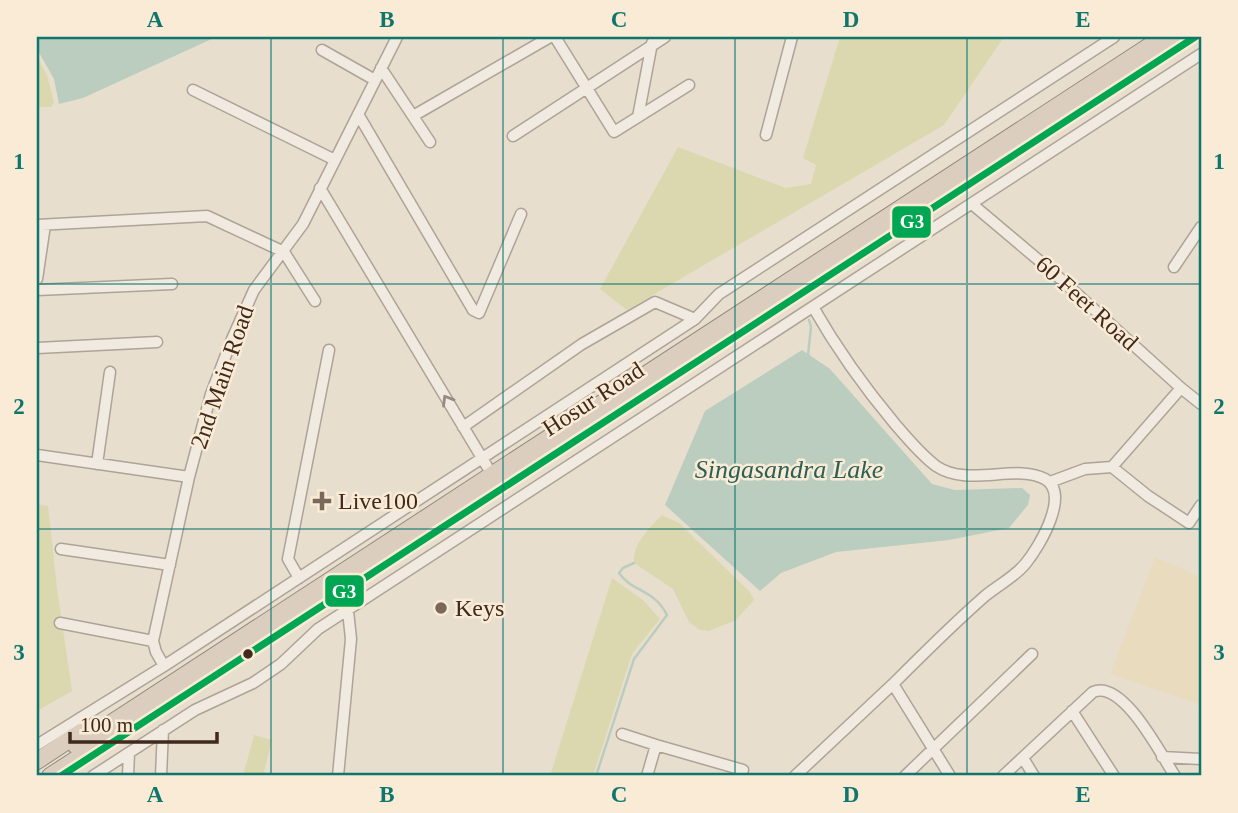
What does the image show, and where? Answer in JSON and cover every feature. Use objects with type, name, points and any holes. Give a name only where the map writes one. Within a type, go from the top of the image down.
[{"type":"highway","name":"Hosur Road","points":[[37,761],[485,463],[1150,37]]},
{"type":"highway","points":[[37,773],[123,714],[1163,37]]},
{"type":"highway","points":[[50,776],[1188,37]]},
{"type":"highway","name":"Hosur Road","points":[[61,776],[1195,37]]},
{"type":"street","name":"2nd Main Road","points":[[153,640],[189,477],[211,394],[241,316],[254,290],[303,224],[397,37]]},
{"type":"street","points":[[413,116],[555,39],[570,37]]},
{"type":"street","points":[[513,136],[652,41],[665,37]]},
{"type":"street","points":[[766,135],[792,37]]},
{"type":"street","points":[[37,745],[485,463],[695,318],[719,294],[1114,37]]},
{"type":"street","points":[[555,39],[614,132],[689,85]]},
{"type":"street","points":[[638,117],[652,41]]},
{"type":"street","points":[[323,50],[375,80]]},
{"type":"street","points":[[93,776],[195,710],[272,670],[318,629],[1201,54]]},
{"type":"street","points":[[381,68],[430,142]]},
{"type":"street","points":[[193,90],[335,160]]},
{"type":"street","points":[[358,114],[473,310],[479,313],[521,214]]},
{"type":"street","points":[[320,188],[485,463]]},
{"type":"street","name":"60 Feet Road","points":[[972,204],[1201,404]]},
{"type":"street","points":[[37,279],[41,225],[207,216],[284,252],[315,300]]},
{"type":"street","points":[[1174,267],[1201,227]]},
{"type":"street","points":[[37,290],[172,284]]},
{"type":"street","points":[[463,427],[582,344],[655,302],[695,318]]},
{"type":"street","points":[[794,776],[959,619],[1027,562],[1056,506],[1056,495],[1050,482],[1042,477],[964,475],[936,466],[907,438],[870,394],[833,342],[813,307]]},
{"type":"street","points":[[37,348],[157,342]]},
{"type":"street","points":[[299,578],[288,559],[329,350]]},
{"type":"street","points":[[96,464],[110,372]]},
{"type":"street","points":[[1112,467],[1181,388]]},
{"type":"street","points":[[37,455],[189,477]]},
{"type":"street","points":[[1050,482],[1085,469],[1112,467],[1148,496],[1189,523],[1201,505]]},
{"type":"street","points":[[61,549],[170,565]]},
{"type":"street","points":[[338,776],[351,639],[348,611]]},
{"type":"street","points":[[60,623],[153,640],[164,666]]},
{"type":"street","points":[[905,776],[1032,654]]},
{"type":"street","points":[[893,684],[950,776]]},
{"type":"street","points":[[1003,776],[1099,689],[1115,694],[1128,705],[1175,776]]},
{"type":"street","points":[[1072,711],[1114,776]]},
{"type":"street","points":[[161,776],[163,730]]},
{"type":"street","points":[[622,734],[743,770]]},
{"type":"street","points":[[647,776],[656,745]]},
{"type":"street","points":[[128,776],[129,753]]},
{"type":"street","points":[[1162,757],[1201,759]]},
{"type":"street","points":[[1023,758],[1034,776]]},
{"type":"shaded area","points":[[840,37],[1004,37],[944,125],[627,310],[600,289],[678,147],[786,188],[811,184],[816,165],[803,158]]},
{"type":"shaded area","points":[[37,57],[47,75],[54,102],[51,107],[37,107]]},
{"type":"shaded area","points":[[37,504],[48,506],[72,691],[37,711]]},
{"type":"shaded area","points":[[662,515],[679,523],[750,592],[754,600],[736,620],[709,631],[700,630],[689,622],[673,589],[634,563],[639,542]]},
{"type":"shaded area","points":[[1155,557],[1201,577],[1201,705],[1110,674]]},
{"type":"shaded area","points":[[612,578],[643,600],[660,619],[632,654],[593,776],[550,776]]},
{"type":"shaded area","points":[[254,735],[272,740],[263,776],[243,776]]},
{"type":"water","points":[[37,37],[216,37],[83,98],[59,104],[54,79],[37,49]]},
{"type":"water","name":"Singasandra Lake","points":[[802,350],[830,369],[932,484],[955,490],[1022,488],[1030,495],[1028,505],[1009,528],[949,540],[836,552],[781,573],[760,591],[665,505],[705,411]]},
{"type":"waterway","points":[[808,355],[811,327],[809,320]]},
{"type":"waterway","points":[[596,776],[634,659],[667,615],[656,600],[630,584],[619,573],[634,563]]},
{"type":"transit line","name":"G3","points":[[61,776],[1195,37]]},
{"type":"place","name":"Live100","points":[[322,501]]},
{"type":"place","name":"Keys","points":[[441,608]]}]
